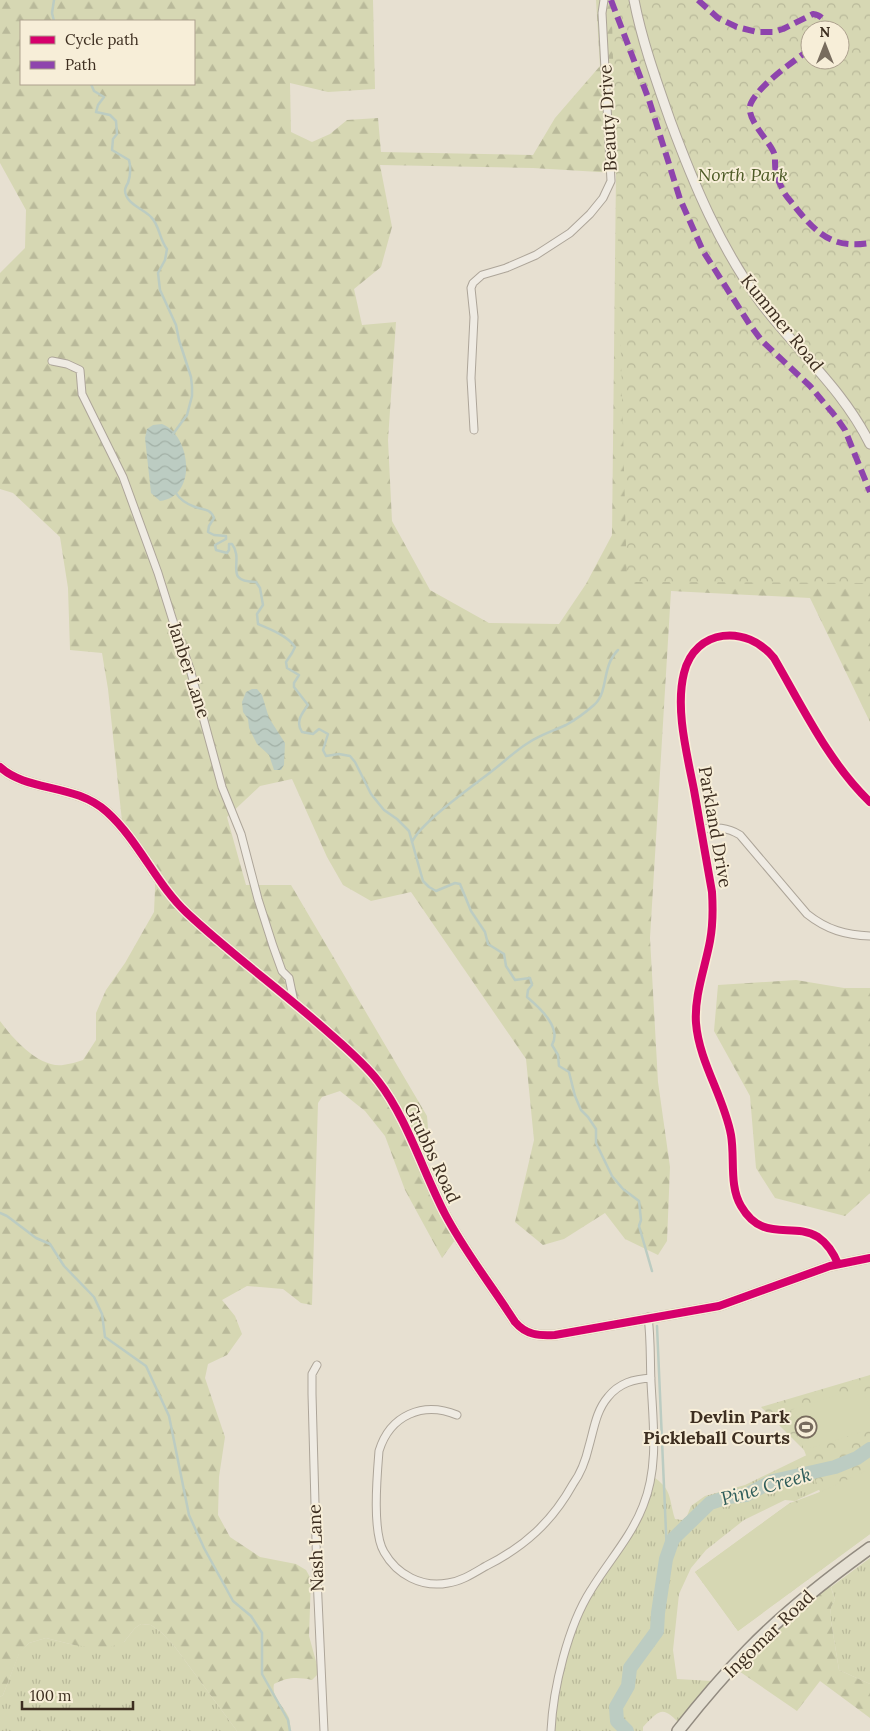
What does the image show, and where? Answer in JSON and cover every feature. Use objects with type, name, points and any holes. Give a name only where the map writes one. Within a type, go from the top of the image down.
[{"type":"main road","name":"Ingomar Road","points":[[678,1731],[748,1649],[811,1593],[870,1548]]},
{"type":"street","name":"Beauty Drive","points":[[474,430],[471,378],[474,333],[473,283],[482,275],[506,268],[536,255],[570,233],[590,214],[603,198],[611,181],[602,13],[604,0]]},
{"type":"street","name":"Kummer Road","points":[[634,0],[652,70],[704,207],[746,281],[846,403],[870,444]]},
{"type":"street","name":"Janber Lane","points":[[52,361],[67,364],[80,370],[82,394],[124,477],[190,669],[222,787],[241,834],[258,899],[282,971],[289,978],[294,1002]]},
{"type":"street","name":"Parkland Drive","points":[[838,1264],[827,1245],[814,1235],[774,1230],[752,1220],[741,1206],[736,1194],[729,1124],[700,1046],[696,1025],[697,1006],[710,942],[713,918],[712,892],[685,738],[682,683],[687,665],[696,651],[708,641],[724,636],[744,636],[769,651],[837,764],[870,802]]},
{"type":"street","name":"Grubbs Road","points":[[0,767],[4,771],[27,781],[67,791],[92,801],[107,812],[124,831],[171,896],[185,912],[216,940],[294,1002],[359,1060],[379,1082],[392,1102],[452,1226],[520,1328],[532,1334],[555,1336],[728,1304],[838,1264],[870,1258]]},
{"type":"street","name":"Parkland Drive","points":[[701,829],[720,827],[740,835],[807,914],[819,923],[840,933],[870,936]]},
{"type":"street","points":[[551,1731],[557,1681],[581,1608],[630,1533],[646,1497],[651,1476],[654,1455],[648,1318]]},
{"type":"street","name":"Nash Lane","points":[[317,1365],[312,1374],[312,1394],[317,1577],[324,1731]]},
{"type":"street","points":[[457,1415],[436,1410],[409,1414],[392,1427],[383,1440],[380,1451],[377,1524],[381,1546],[390,1561],[402,1574],[428,1584],[447,1584],[461,1579],[509,1554],[536,1532],[558,1509],[579,1475],[588,1452],[599,1411],[606,1398],[618,1387],[628,1382],[651,1378]]},
{"type":"green space","points":[[0,0],[373,0],[375,89],[328,92],[290,83],[291,132],[312,142],[330,134],[347,120],[378,118],[381,152],[533,155],[555,118],[600,66],[596,0],[870,0],[870,722],[810,598],[671,591],[650,938],[658,1082],[670,1167],[667,1241],[658,1255],[625,1239],[605,1213],[564,1239],[543,1245],[515,1222],[534,1140],[526,1059],[411,892],[371,901],[343,885],[327,857],[292,779],[260,786],[227,817],[246,885],[291,885],[427,1116],[429,1141],[417,1154],[458,1236],[442,1258],[405,1190],[385,1136],[365,1111],[340,1091],[322,1097],[318,1103],[312,1305],[301,1303],[283,1289],[247,1286],[222,1300],[235,1316],[242,1334],[227,1355],[208,1364],[205,1378],[225,1437],[219,1477],[218,1515],[230,1537],[260,1557],[296,1564],[306,1570],[311,1579],[309,1636],[317,1665],[317,1675],[312,1680],[293,1678],[274,1684],[274,1694],[289,1718],[291,1731],[237,1731],[175,1647],[162,1633],[151,1625],[141,1624],[135,1628],[124,1642],[105,1649],[74,1645],[46,1638],[29,1643],[19,1654],[3,1695],[0,1697],[0,1021],[19,1044],[45,1062],[63,1065],[83,1060],[96,1040],[96,1013],[106,990],[125,963],[154,912],[156,866],[122,821],[108,689],[102,653],[70,650],[68,588],[60,537],[13,493],[0,489],[0,273],[25,248],[26,210],[0,163]],"holes":[[[380,165],[533,168],[616,173],[612,535],[586,584],[559,624],[489,623],[430,590],[392,521],[388,440],[396,322],[362,325],[354,289],[381,267],[392,227]]]},
{"type":"green space","name":"North Park","points":[[616,0],[870,0],[870,583],[627,582],[612,19],[622,15]]},
{"type":"green space","points":[[796,980],[844,988],[870,988],[870,1193],[845,1216],[775,1198],[756,1168],[750,1096],[714,1031],[718,985]]},
{"type":"green space","points":[[870,1375],[870,1534],[738,1631],[695,1572],[790,1503],[820,1492],[804,1450],[761,1407]]},
{"type":"green space","points":[[842,1393],[845,1399],[864,1393],[870,1409],[870,1429],[804,1450],[791,1410]]},
{"type":"green space","points":[[813,1452],[870,1466],[795,1501],[785,1500],[744,1520],[706,1550],[691,1568],[679,1594],[673,1650],[677,1679],[712,1681],[716,1685],[682,1726],[671,1715],[662,1712],[649,1720],[643,1727],[643,1731],[551,1731],[553,1704],[577,1619],[630,1533],[651,1475],[663,1485],[669,1494],[675,1519],[682,1520],[687,1516],[691,1506],[705,1496],[745,1485]]},
{"type":"green space","points":[[870,1469],[870,1534],[738,1631],[695,1572],[790,1503],[792,1505]]},
{"type":"green space","points":[[870,1558],[870,1684],[839,1670],[830,1615],[831,1607],[835,1600],[831,1587]]},
{"type":"green space","points":[[828,1579],[835,1600],[831,1607],[830,1615],[839,1670],[870,1684],[870,1718],[820,1681],[797,1711],[733,1667]]},
{"type":"green space","points":[[141,1624],[151,1625],[162,1633],[175,1647],[237,1731],[0,1731],[0,1697],[3,1695],[19,1653],[29,1643],[46,1638],[74,1645],[124,1642],[135,1628]]},
{"type":"water","points":[[162,424],[172,430],[179,440],[184,452],[186,465],[185,478],[180,489],[172,497],[160,501],[151,493],[145,438],[147,429],[153,425]]},
{"type":"water","points":[[257,689],[262,695],[269,718],[285,743],[284,765],[281,770],[274,770],[269,755],[257,744],[249,728],[248,719],[243,712],[242,702],[246,692]]},
{"type":"waterway","points":[[54,0],[52,13],[54,20]]},
{"type":"waterway","points":[[91,85],[94,91],[104,97],[98,105],[96,112],[110,115],[116,121],[117,134],[113,139],[112,150],[129,160],[130,174],[125,189],[126,195],[131,203],[148,214],[154,221],[167,249],[165,260],[158,273],[160,290],[176,325],[191,377],[192,387],[192,396],[187,415],[173,434]]},
{"type":"waterway","points":[[176,493],[187,503],[208,511],[212,515],[214,518],[208,532],[214,535],[226,536],[226,539],[215,545],[216,550],[227,553],[229,544],[232,544],[235,551],[237,574],[246,581],[256,582],[260,588],[263,605],[257,614],[258,624],[283,636],[295,647],[286,662],[287,668],[299,675],[294,683],[294,687],[308,705],[299,721],[302,732],[313,734],[319,729],[328,734],[323,750],[326,756],[339,754],[350,756],[371,794],[384,810],[409,831],[423,881],[436,891],[455,883],[460,884],[471,911],[485,932],[488,944],[504,954],[506,966],[515,980],[530,978],[532,985],[528,990],[527,997],[538,1007],[552,1025],[554,1032],[552,1045],[558,1055],[559,1066],[569,1072],[575,1096],[581,1110],[596,1129],[596,1143],[612,1176],[623,1189],[639,1201],[641,1220],[639,1226],[652,1271]]},
{"type":"waterway","points":[[412,842],[417,834],[436,815],[519,749],[537,738],[566,725],[594,705],[602,693],[609,664],[618,650]]},
{"type":"waterway","points":[[0,1213],[7,1216],[36,1238],[50,1244],[64,1266],[94,1297],[102,1314],[105,1337],[146,1366],[169,1416],[189,1515],[204,1548],[233,1601],[251,1616],[262,1633],[262,1674],[288,1720],[290,1731]]},
{"type":"waterway","points":[[657,1326],[667,1555]]},
{"type":"waterway","name":"Pine Creek","points":[[627,1731],[617,1721],[616,1707],[628,1686],[630,1668],[657,1631],[666,1559],[673,1539],[710,1503],[728,1497],[746,1495],[773,1481],[835,1467],[857,1458],[870,1449]]},
{"type":"marked path","points":[[611,0],[649,100],[680,199],[703,251],[762,341],[810,386],[836,417],[845,430],[870,492]]},
{"type":"marked path","points":[[698,0],[718,18],[737,27],[757,32],[773,32],[800,20]]},
{"type":"marked path","points":[[801,20],[813,14],[823,20]]},
{"type":"marked path","points":[[800,57],[755,96],[751,103],[751,115],[774,153],[776,176],[782,189],[804,218],[820,233],[837,242],[846,244],[870,243]]},
{"type":"cycle path","points":[[838,1264],[830,1249],[818,1237],[808,1233],[778,1230],[759,1225],[750,1218],[741,1206],[735,1190],[732,1144],[728,1121],[698,1037],[696,1013],[700,982],[711,935],[712,892],[685,747],[681,701],[684,673],[690,658],[699,647],[710,640],[723,636],[737,636],[763,647],[774,658],[829,752],[855,787],[870,802]]},
{"type":"cycle path","points":[[0,767],[11,775],[37,785],[81,796],[107,812],[129,836],[166,889],[187,913],[311,1017],[367,1068],[398,1111],[437,1198],[453,1228],[515,1322],[524,1330],[538,1335],[555,1335],[719,1306],[830,1266],[870,1258]]},
{"type":"place","name":"Devlin Park Pickleball Courts","points":[[806,1427]]}]
